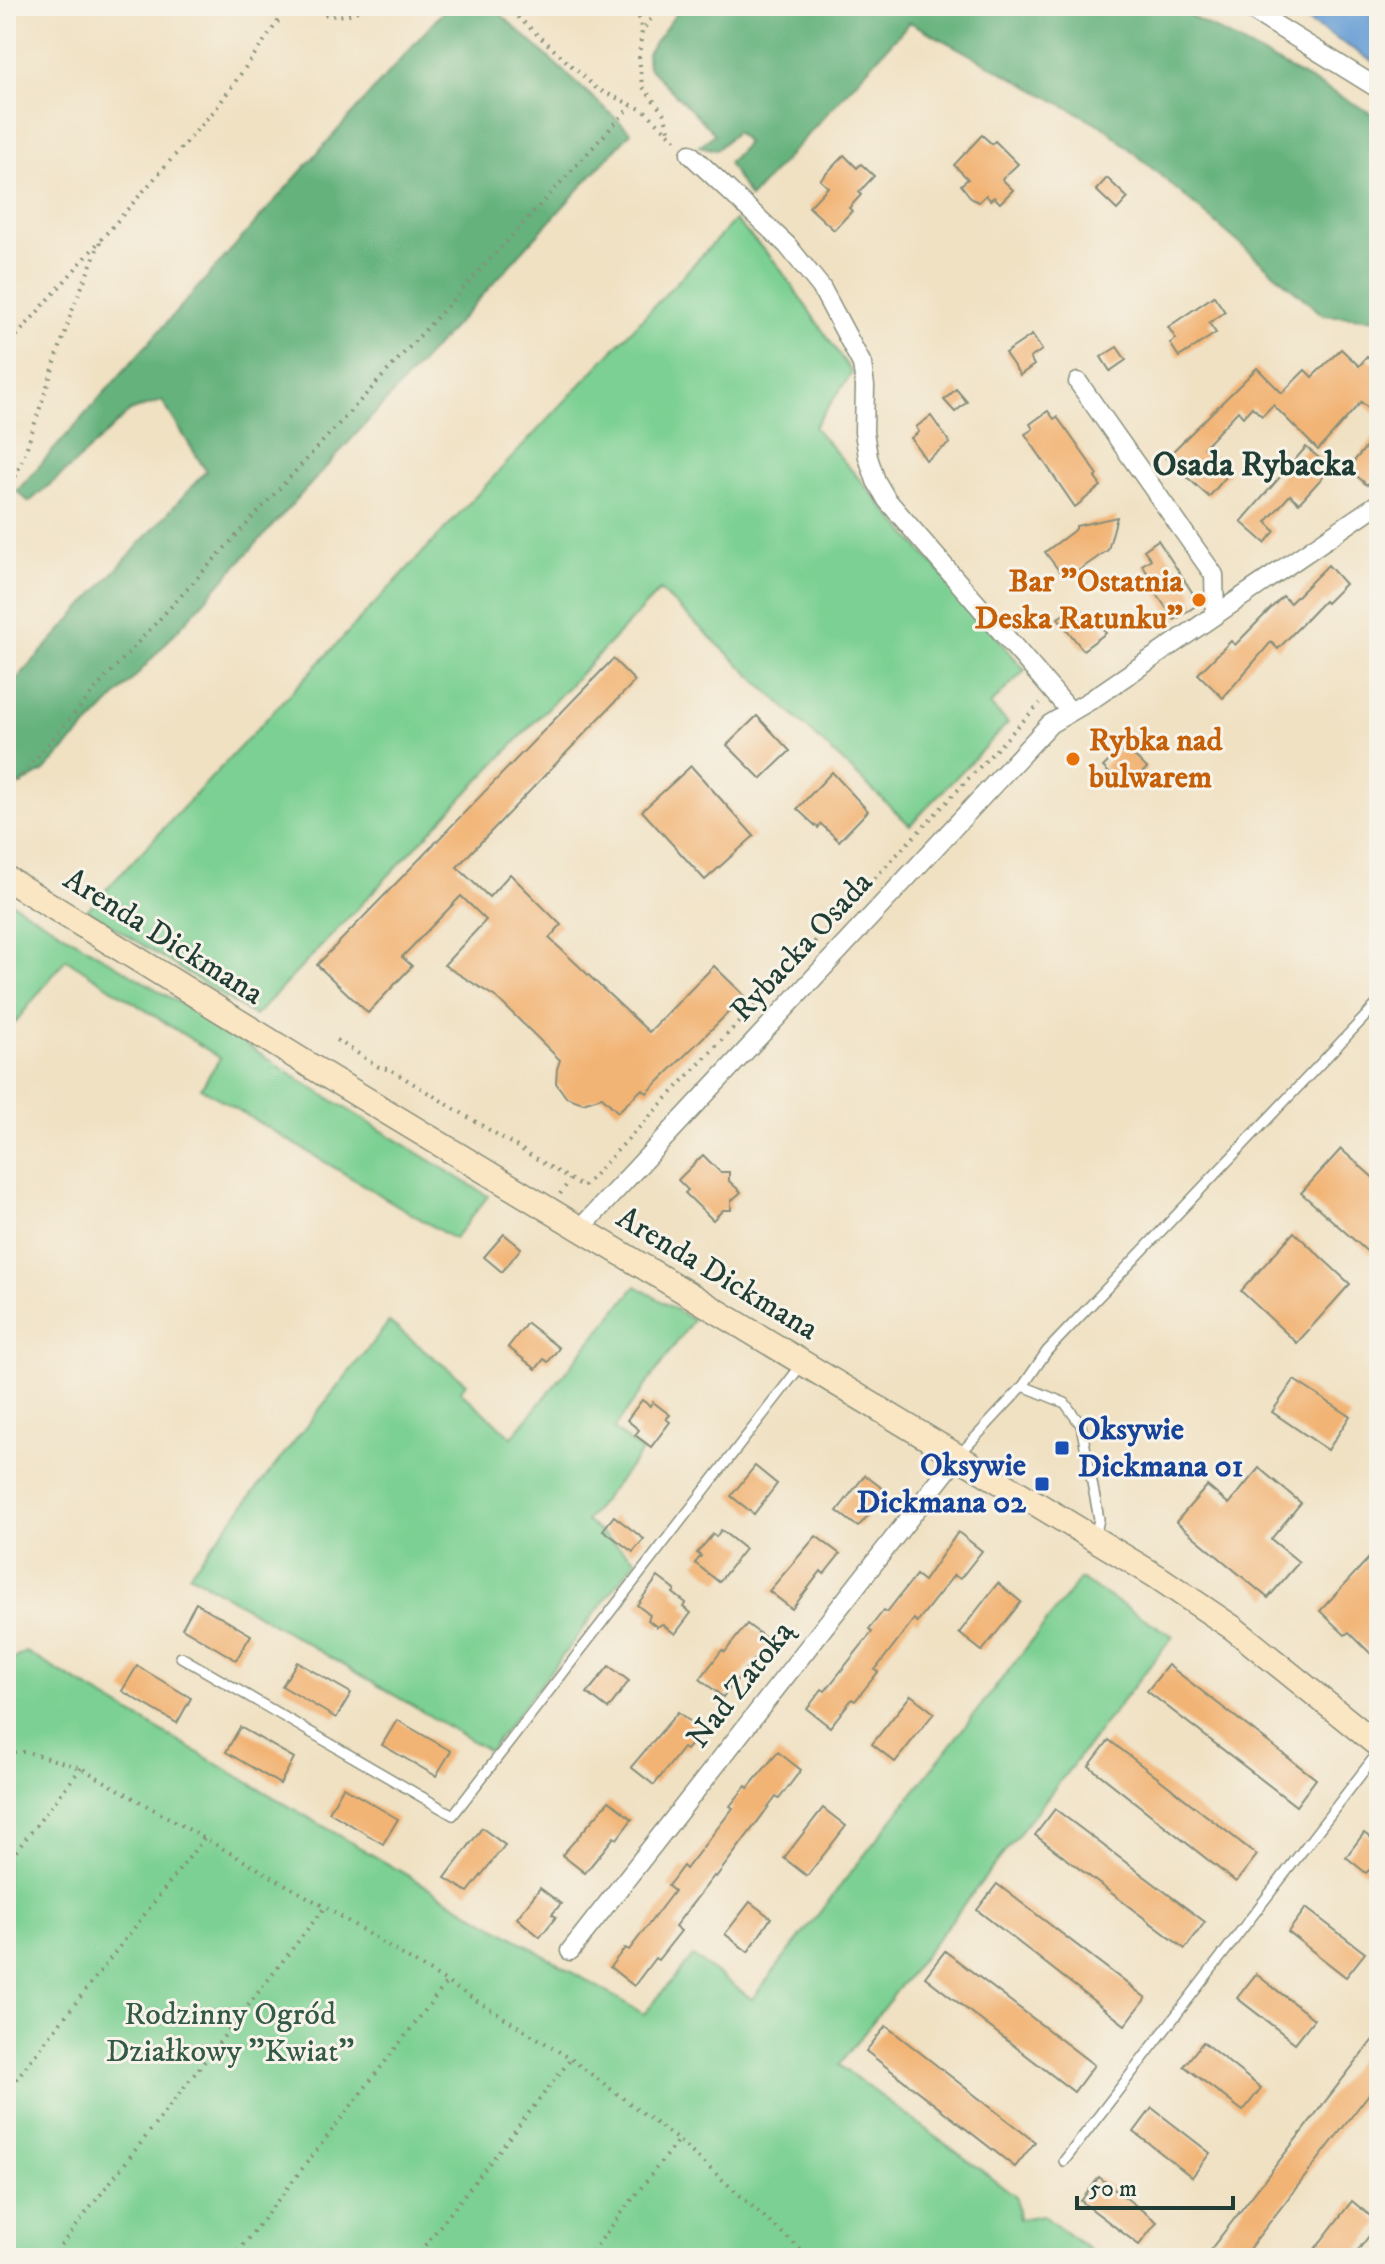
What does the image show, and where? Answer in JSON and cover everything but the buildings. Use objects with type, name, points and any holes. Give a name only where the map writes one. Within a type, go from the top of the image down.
[{"type":"street","points":[[1245,6],[1379,89]]},
{"type":"street","points":[[690,154],[787,245],[821,287],[862,364],[868,457],[887,500],[1070,711]]},
{"type":"street","points":[[1078,382],[1214,575],[1215,615]]},
{"type":"street","name":"Rybacka Osada","points":[[580,1229],[1050,724],[1379,503]]},
{"type":"street","name":"Arenda Dickmana","points":[[6,878],[314,1068],[1156,1576],[1233,1628],[1379,1748]]},
{"type":"street","name":"Nad Zatoką","points":[[570,1951],[959,1455]]},
{"type":"lane","points":[[959,1455],[1023,1386],[1047,1351],[1379,1002]]},
{"type":"lane","points":[[181,1657],[453,1815],[803,1363]]},
{"type":"lane","points":[[1023,1386],[1065,1403],[1081,1425],[1099,1519],[1095,1540]]},
{"type":"lane","points":[[1064,2161],[1379,1748]]},
{"type":"path","points":[[6,348],[218,106],[289,6]]},
{"type":"path","points":[[302,6],[322,16],[347,16],[370,6]]},
{"type":"path","points":[[506,6],[597,89],[645,111],[690,154]]},
{"type":"path","points":[[627,6],[640,19],[642,86],[664,114],[670,134]]},
{"type":"path","points":[[642,31],[660,6]]},
{"type":"path","points":[[6,793],[109,674],[631,106]]},
{"type":"path","points":[[6,499],[24,456],[72,311],[101,239]]},
{"type":"path","points":[[337,1040],[583,1187],[1052,689]]},
{"type":"path","points":[[562,1192],[570,1180]]},
{"type":"path","points":[[6,1752],[27,1752],[81,1768],[325,1907],[571,2059],[678,2140],[810,2258]]},
{"type":"path","points":[[6,1864],[81,1768]]},
{"type":"path","points":[[6,2092],[205,1837]]},
{"type":"path","points":[[51,2258],[325,1907]]},
{"type":"path","points":[[233,2258],[447,1982]]},
{"type":"path","points":[[415,2258],[571,2059]]},
{"type":"path","points":[[587,2258],[678,2140]]},
{"type":"green space","points":[[448,6],[486,6],[496,10],[631,132],[135,677],[43,772],[6,792],[6,691],[206,471],[162,401],[130,411],[29,502],[17,491]]},
{"type":"green space","points":[[682,6],[1172,6],[1379,117],[1379,319],[1323,315],[1104,127],[910,22],[750,198],[728,163],[747,143],[736,132],[716,150],[699,146],[715,134],[648,67],[647,53]]},
{"type":"green space","points":[[735,220],[776,263],[852,373],[814,427],[1025,670],[990,705],[1008,723],[910,825],[660,590],[255,1016],[87,910]]},
{"type":"green space","points":[[6,899],[234,1036],[488,1196],[454,1239],[201,1088],[220,1058],[66,959],[6,1034]]},
{"type":"green space","points":[[636,1286],[693,1320],[614,1429],[642,1452],[586,1521],[636,1560],[489,1751],[189,1574],[389,1322],[466,1383],[460,1391],[512,1437]]},
{"type":"green space","name":"Rodzinny Ogród Działkowy \"Kwiat\"","points":[[1080,1579],[1173,1636],[839,2065],[1016,2196],[1019,2219],[1042,2215],[1100,2258],[6,2258],[6,1663],[26,1652],[644,2014],[693,1956],[752,1999]]},
{"type":"water","points":[[1283,6],[1379,6],[1379,65]]},
{"type":"place","name":"Bar \"Ostatnia Deska Ratunku\"","points":[[1199,600]]},
{"type":"place","name":"Rybka nad bulwarem","points":[[1073,759]]},
{"type":"place","name":"Oksywie Dickmana 01","points":[[1062,1448]]},
{"type":"place","name":"Oksywie Dickmana 02","points":[[1042,1484]]},
{"type":"district","name":"Osada Rybacka","points":[[1254,465]]}]
